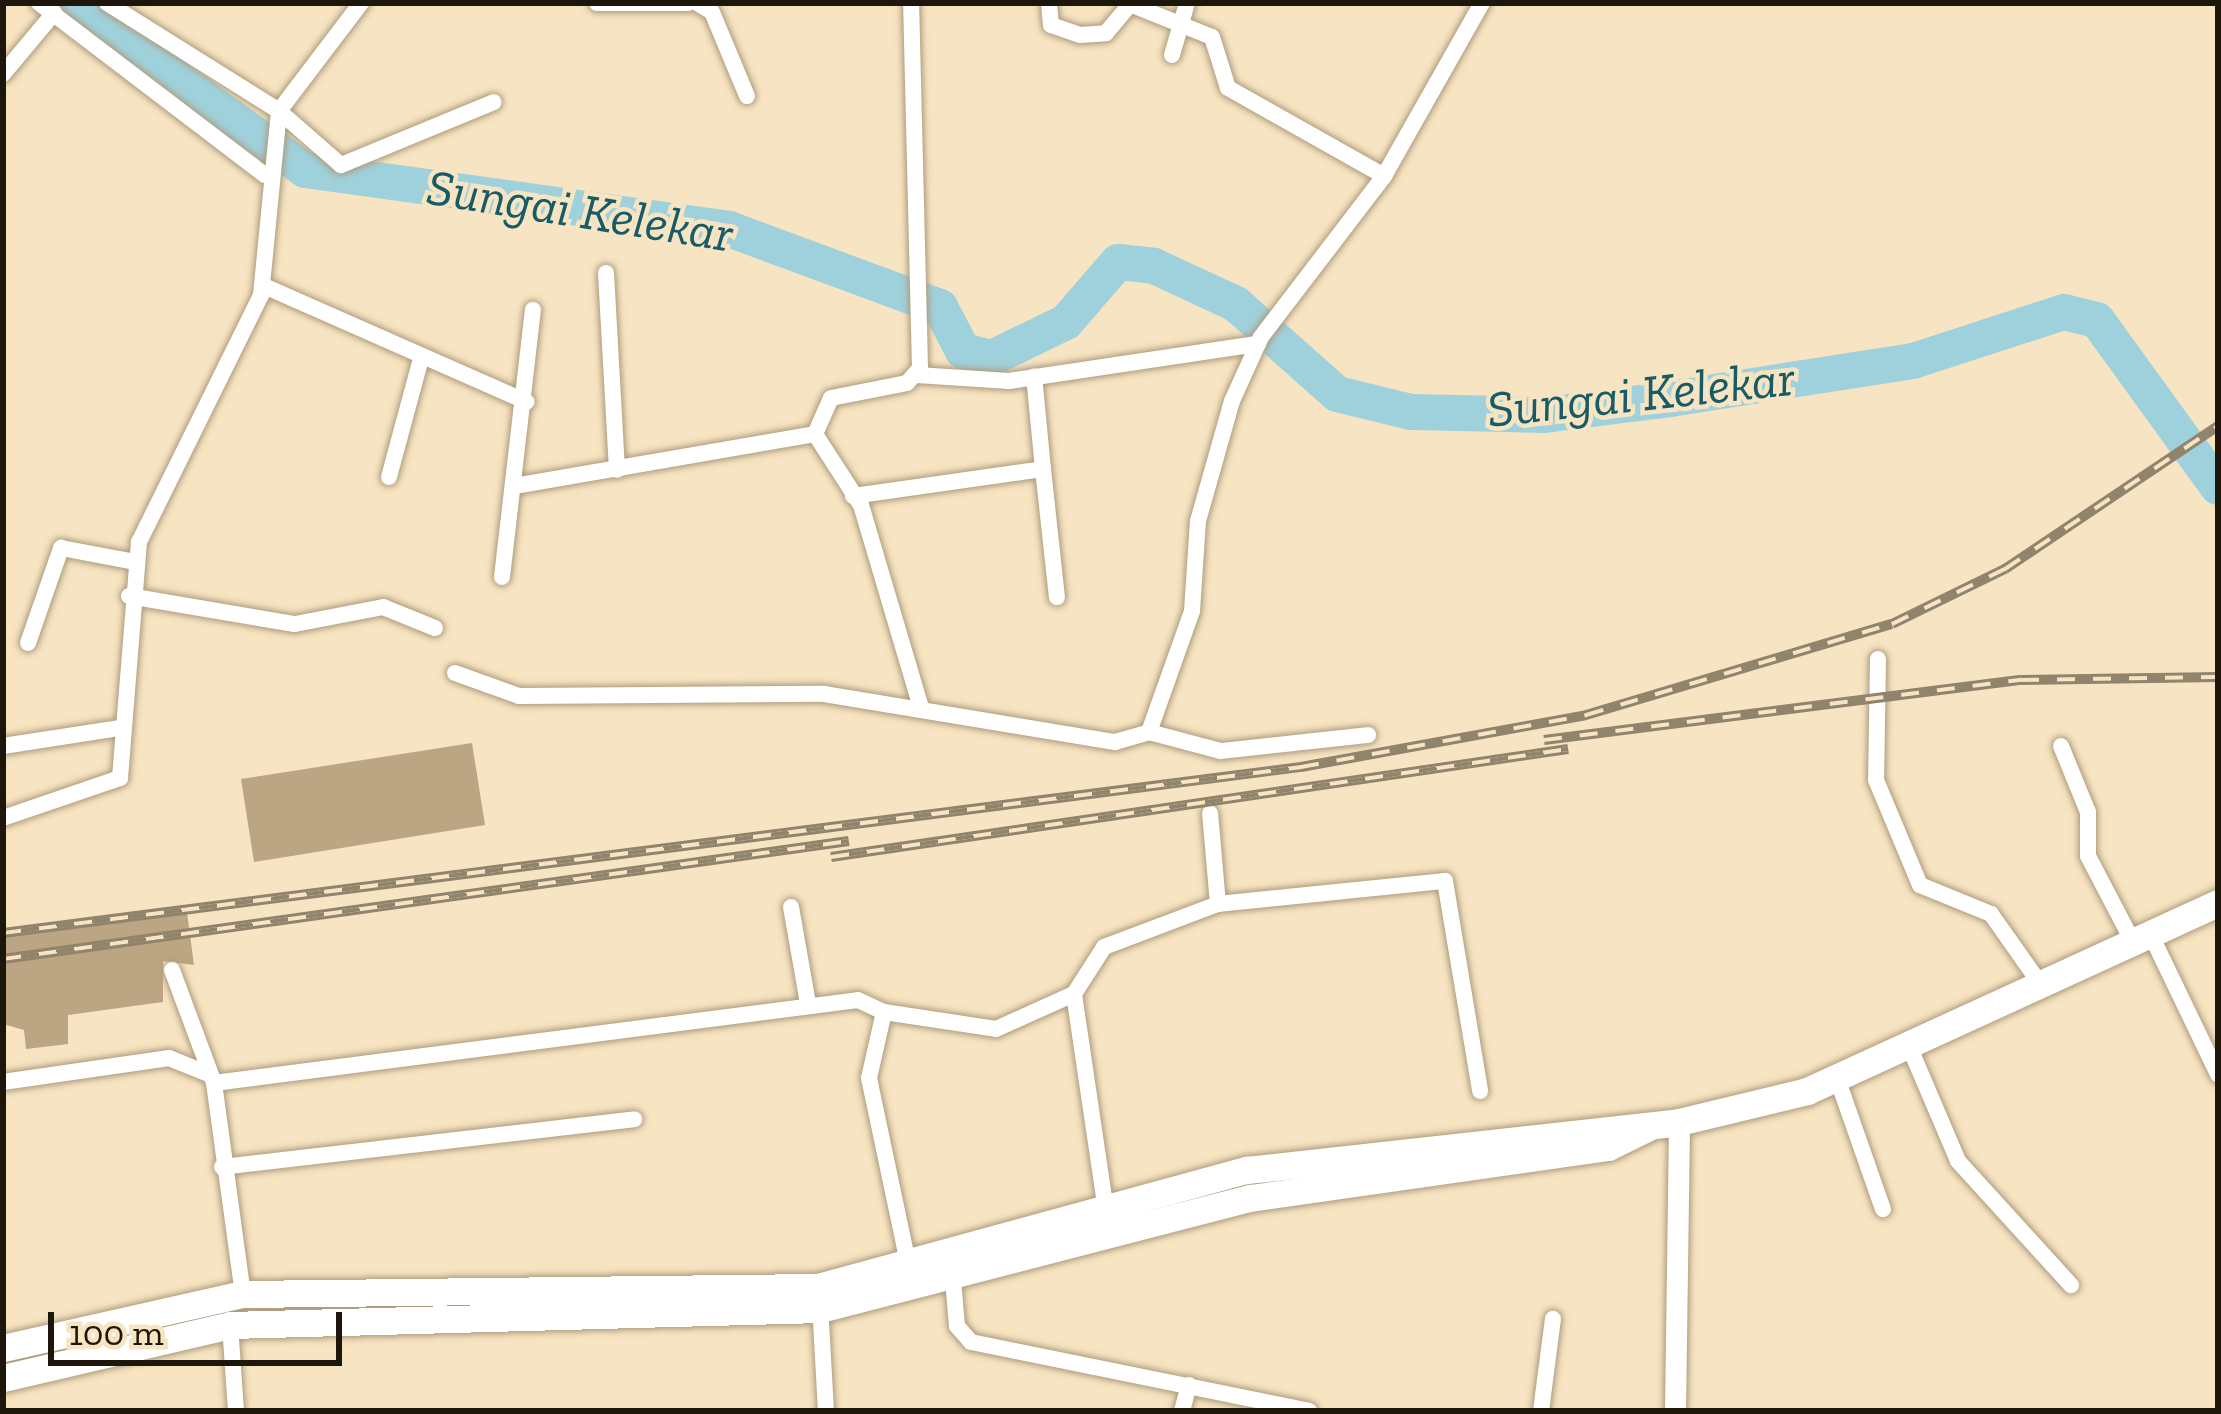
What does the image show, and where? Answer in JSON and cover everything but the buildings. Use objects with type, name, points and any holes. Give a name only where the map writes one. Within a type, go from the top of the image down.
[{"type":"main road","points":[[3,1378],[230,1325],[819,1298],[1112,1225],[1307,1159],[1665,1124],[1837,1078],[2141,936],[2215,913]]},
{"type":"main road","points":[[3,1348],[243,1294],[819,1298]]},
{"type":"street","points":[[107,3],[278,114],[330,160],[352,166],[494,102]]},
{"type":"street","points":[[3,818],[110,789],[135,562],[264,286],[265,171],[278,114],[361,3]]},
{"type":"street","points":[[596,3],[693,3],[712,12],[747,96]]},
{"type":"street","points":[[911,3],[920,287],[917,375]]},
{"type":"street","points":[[1049,3],[1051,25],[1080,35],[1106,33],[1130,4],[1218,41],[1228,88],[1384,176]]},
{"type":"street","points":[[1172,55],[1187,3]]},
{"type":"street","points":[[1149,732],[1192,611],[1211,463],[1260,340],[1384,176],[1482,3]]},
{"type":"street","points":[[3,74],[46,8],[265,171]]},
{"type":"street","points":[[606,273],[617,470]]},
{"type":"street","points":[[264,286],[527,402]]},
{"type":"street","points":[[502,577],[520,485],[533,310]]},
{"type":"street","points":[[815,434],[831,398],[917,375],[1034,376],[1260,340]]},
{"type":"street","points":[[389,477],[421,358]]},
{"type":"street","points":[[1034,376],[1057,597]]},
{"type":"street","points":[[520,485],[815,434]]},
{"type":"street","points":[[815,434],[853,496],[921,709]]},
{"type":"street","points":[[853,496],[1043,469]]},
{"type":"street","points":[[28,644],[60,549],[135,562]]},
{"type":"street","points":[[129,596],[295,624],[383,608],[435,628]]},
{"type":"street","points":[[1878,658],[1876,780],[1920,885],[1991,914],[2039,982]]},
{"type":"street","points":[[455,673],[518,696],[824,694],[1115,742],[1149,732],[1221,751],[1367,735]]},
{"type":"street","points":[[3,746],[119,728]]},
{"type":"street","points":[[2061,746],[2088,812],[2087,856],[2141,936],[2218,1074]]},
{"type":"street","points":[[1210,813],[1218,904]]},
{"type":"street","points":[[3,1082],[169,1058],[213,1079],[517,1052],[842,998],[884,1012],[996,1029],[1074,994],[1104,947],[1218,904],[1445,881],[1480,1091]]},
{"type":"street","points":[[791,908],[808,1003]]},
{"type":"street","points":[[172,970],[213,1079],[243,1294]]},
{"type":"street","points":[[1074,994],[1112,1225]]},
{"type":"street","points":[[884,1012],[869,1078],[911,1277]]},
{"type":"street","points":[[1909,1046],[1958,1161],[2071,1285]]},
{"type":"street","points":[[1837,1078],[1883,1209]]},
{"type":"street","points":[[222,1166],[634,1119]]},
{"type":"street","points":[[1665,1124],[1676,1411]]},
{"type":"street","points":[[952,1267],[957,1326],[971,1342],[1309,1411]]},
{"type":"street","points":[[819,1298],[826,1411]]},
{"type":"street","points":[[1540,1411],[1553,1318]]},
{"type":"street","points":[[230,1325],[236,1411]]},
{"type":"street","points":[[1181,1411],[1189,1385]]},
{"type":"waterway","name":"Sungai Kelekar","points":[[71,3],[305,170],[729,229],[940,307],[963,351],[992,358],[1066,322],[1118,262],[1154,266],[1236,304],[1337,394],[1411,412],[1544,415],[1670,399],[1913,361],[2064,312],[2097,320],[2218,487]]},
{"type":"railway","points":[[3,933],[1301,767],[1586,715],[1892,624],[2005,569],[2218,426]]},
{"type":"railway","points":[[1544,740],[2021,680],[2218,677]]},
{"type":"railway","points":[[831,857],[1568,749]]},
{"type":"railway","points":[[3,959],[849,841]]}]
